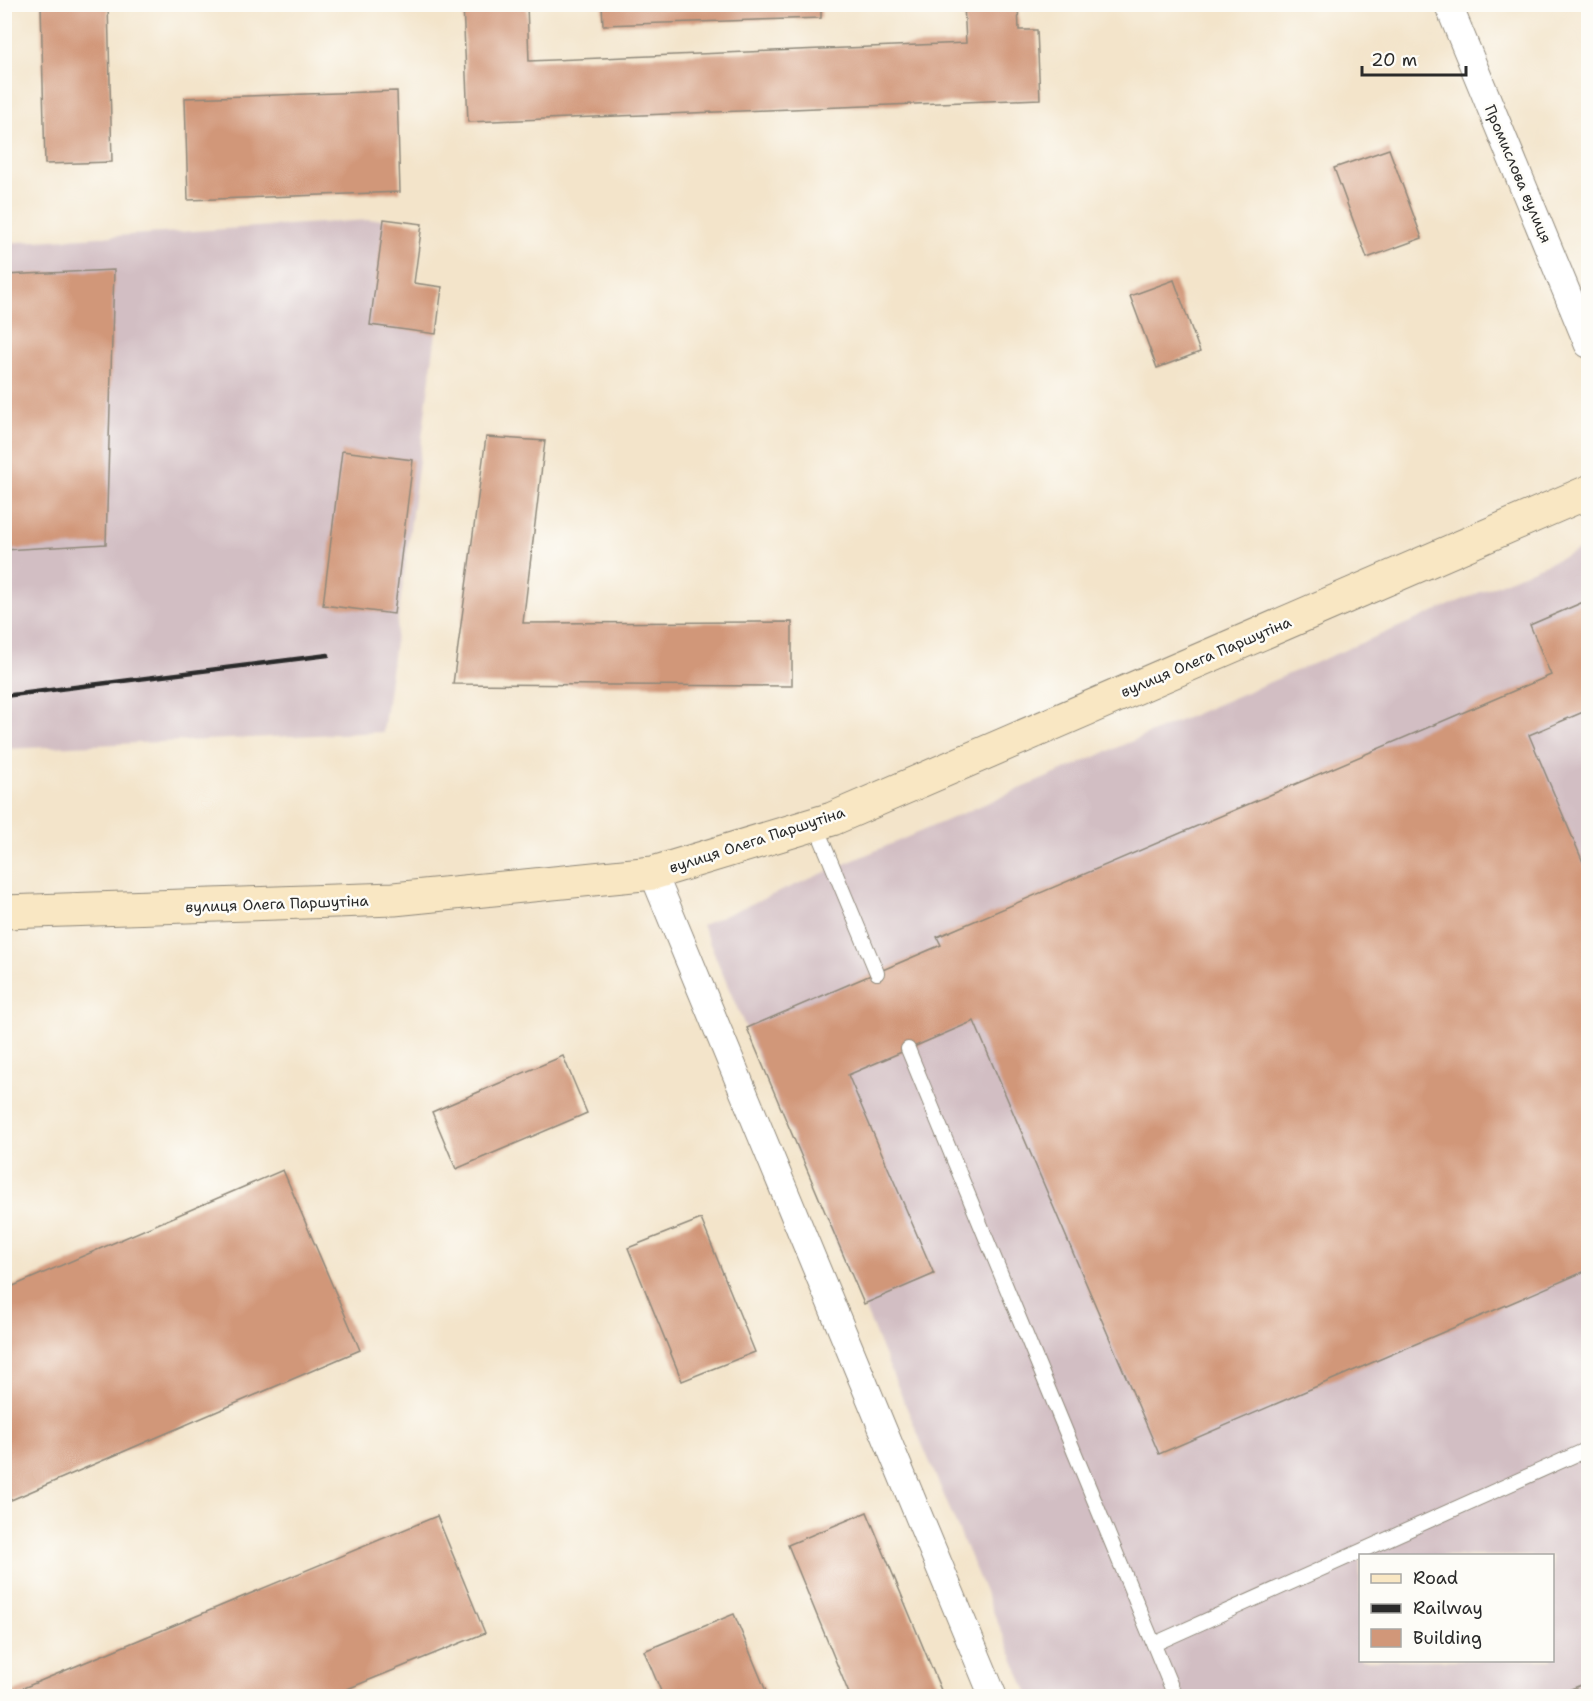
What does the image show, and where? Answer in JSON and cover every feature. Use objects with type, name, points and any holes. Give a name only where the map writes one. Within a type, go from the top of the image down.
[{"type":"street","name":"Промислова вулиця","points":[[1448,4],[1588,344]]},
{"type":"street","name":"вулиця Олега Паршутіна","points":[[4,912],[394,899],[653,873],[815,824],[1588,492]]},
{"type":"street","points":[[653,873],[993,1696]]},
{"type":"lane","points":[[815,824],[877,973]]},
{"type":"lane","points":[[908,1049],[1175,1696]]},
{"type":"lane","points":[[1154,1644],[1588,1449]]},
{"type":"shaded area","points":[[384,219],[414,283],[442,287],[383,732],[5,749],[4,243]]},
{"type":"shaded area","points":[[1588,546],[1588,1696],[1029,1696],[702,925]]},
{"type":"building","points":[[41,4],[108,4],[112,162],[45,164]]},
{"type":"building","points":[[463,4],[527,4],[529,61],[966,43],[964,4],[1018,4],[1019,30],[1037,30],[1040,99],[468,122]]},
{"type":"building","points":[[602,4],[821,4],[821,18],[603,25]]},
{"type":"building","points":[[397,91],[400,192],[188,200],[185,98]]},
{"type":"building","points":[[1389,149],[1422,238],[1367,258],[1334,168]]},
{"type":"building","points":[[384,219],[422,224],[414,283],[442,287],[436,334],[370,325]]},
{"type":"building","points":[[114,270],[106,544],[4,550],[4,275]]},
{"type":"building","points":[[1174,280],[1200,352],[1157,368],[1130,296]]},
{"type":"building","points":[[486,437],[545,441],[523,623],[792,622],[792,686],[453,684]]},
{"type":"building","points":[[342,451],[413,460],[394,614],[323,605]]},
{"type":"building","points":[[1588,600],[1588,710],[1529,735],[1588,874],[1588,1270],[1159,1454],[974,1021],[848,1075],[934,1274],[864,1304],[747,1028],[941,945],[937,937],[1551,675],[1530,625]]},
{"type":"building","points":[[563,1056],[587,1113],[456,1169],[432,1112]]},
{"type":"building","points":[[283,1170],[360,1350],[4,1503],[4,1290]]},
{"type":"building","points":[[701,1219],[755,1352],[682,1381],[628,1248]]},
{"type":"building","points":[[867,1512],[943,1695],[850,1696],[788,1545]]},
{"type":"building","points":[[437,1516],[485,1633],[330,1696],[4,1696]]},
{"type":"building","points":[[734,1614],[768,1696],[663,1696],[644,1651]]},
{"type":"building","points":[[1588,1682],[1588,1696],[1554,1696]]},
{"type":"railway","points":[[4,696],[328,655]]}]
